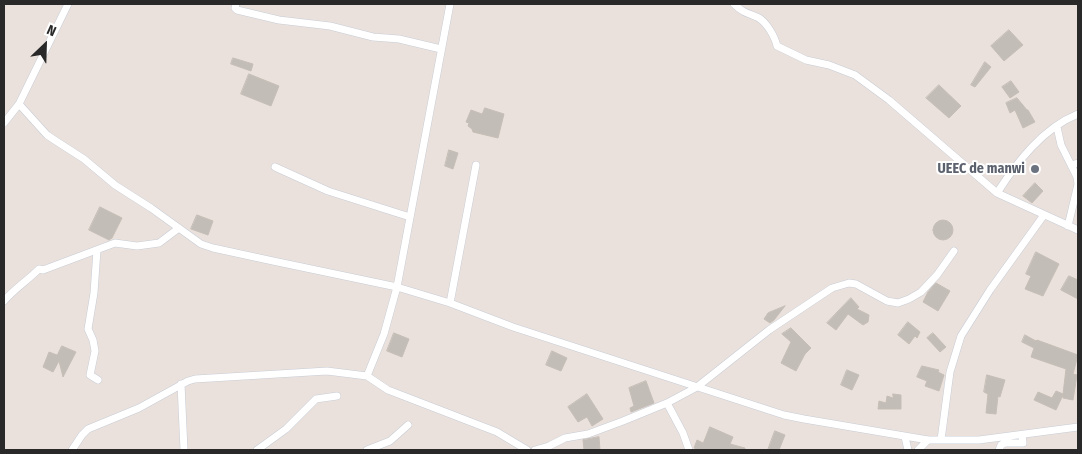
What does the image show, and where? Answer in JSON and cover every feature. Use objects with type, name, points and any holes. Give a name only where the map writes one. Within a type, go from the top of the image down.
[{"type":"street","points":[[4,123],[19,104],[68,4]]},
{"type":"street","points":[[236,4],[235,8],[237,10],[279,20],[330,26],[373,37],[399,39],[441,49]]},
{"type":"street","points":[[367,376],[384,334],[397,287],[450,4]]},
{"type":"street","points":[[734,4],[744,13],[761,20],[776,40],[777,46],[806,60],[830,65],[855,75],[868,84],[997,193],[1078,230]]},
{"type":"street","points":[[19,104],[48,135],[84,159],[114,185],[201,244],[213,248],[397,287],[450,303],[513,327],[784,416],[928,440],[979,440],[1078,427]]},
{"type":"street","points":[[997,193],[1013,170],[1037,142],[1048,132],[1078,114]]},
{"type":"street","points":[[1057,127],[1061,145],[1075,164],[1078,184],[1068,226]]},
{"type":"street","points":[[450,303],[476,165]]},
{"type":"street","points":[[275,167],[328,191],[410,217]]},
{"type":"street","points":[[941,440],[950,372],[961,336],[990,290],[1044,216]]},
{"type":"street","points":[[4,301],[39,269],[43,270],[116,243],[137,246],[153,244],[179,228]]},
{"type":"street","points":[[97,250],[94,293],[88,328],[95,351],[90,376],[98,380]]},
{"type":"street","points":[[535,450],[565,438],[577,437],[605,429],[697,387],[769,330],[832,288],[849,283],[856,284],[887,301],[898,303],[909,300],[921,292],[937,275],[954,251]]},
{"type":"street","points":[[72,450],[88,429],[139,408],[181,384],[195,379],[327,370],[367,376],[388,390],[497,432],[526,450]]},
{"type":"street","points":[[181,384],[184,450]]},
{"type":"street","points":[[257,450],[286,429],[316,399],[337,396]]},
{"type":"street","points":[[667,402],[684,433],[689,450]]},
{"type":"street","points":[[367,450],[390,440],[408,425]]},
{"type":"street","points":[[998,450],[1000,445],[1005,443],[1023,443],[1022,435]]},
{"type":"street","points":[[905,437],[908,450]]},
{"type":"street","points":[[918,450],[928,440]]},
{"type":"building","points":[[1009,30],[1023,45],[1004,61],[991,46]]},
{"type":"building","points":[[233,58],[253,64],[251,71],[231,64]]},
{"type":"building","points":[[985,62],[991,67],[975,87],[971,85]]},
{"type":"building","points":[[249,74],[279,86],[271,106],[241,94]]},
{"type":"building","points":[[1011,81],[1019,92],[1010,98],[1002,87]]},
{"type":"building","points":[[939,85],[961,106],[949,118],[926,98]]},
{"type":"building","points":[[1017,98],[1028,110],[1035,122],[1023,128],[1015,110],[1010,113],[1006,103]]},
{"type":"building","points":[[485,108],[504,114],[498,138],[473,132],[468,126],[469,123],[466,122],[471,110],[482,114]]},
{"type":"building","points":[[449,150],[458,153],[453,169],[445,166]]},
{"type":"building","points":[[1035,183],[1043,191],[1032,203],[1023,196]]},
{"type":"building","points":[[100,207],[122,218],[112,238],[109,240],[89,230]]},
{"type":"building","points":[[197,215],[213,221],[208,235],[191,229]]},
{"type":"building","points":[[943,220],[950,223],[953,230],[950,237],[943,240],[936,237],[933,230],[936,223]]},
{"type":"building","points":[[1036,252],[1059,264],[1043,296],[1025,289],[1031,276],[1026,274]]},
{"type":"building","points":[[1069,276],[1078,280],[1078,299],[1061,290]]},
{"type":"building","points":[[936,283],[950,291],[938,311],[923,302],[928,292]]},
{"type":"building","points":[[851,298],[859,307],[857,309],[869,315],[868,322],[863,325],[848,314],[836,330],[827,323]]},
{"type":"building","points":[[785,306],[770,323],[764,319],[768,313]]},
{"type":"building","points":[[908,322],[920,332],[917,338],[915,336],[909,344],[898,335]]},
{"type":"building","points":[[791,328],[811,348],[805,354],[796,371],[781,363],[791,342],[782,334]]},
{"type":"building","points":[[394,333],[409,339],[402,357],[387,351]]},
{"type":"building","points":[[933,333],[946,347],[940,352],[927,338]]},
{"type":"building","points":[[1025,335],[1036,341],[1078,355],[1073,374],[1077,375],[1073,400],[1063,398],[1063,395],[1056,410],[1034,400],[1038,392],[1052,398],[1056,391],[1063,394],[1066,369],[1031,357],[1034,348],[1022,342]]},
{"type":"building","points":[[62,346],[76,352],[63,377],[59,361],[53,372],[43,367],[49,352],[57,355]]},
{"type":"building","points":[[552,351],[567,358],[561,371],[546,365]]},
{"type":"building","points":[[922,366],[939,370],[938,372],[944,375],[939,391],[925,386],[927,381],[917,377]]},
{"type":"building","points":[[847,370],[859,375],[852,390],[841,385]]},
{"type":"building","points":[[987,375],[1005,380],[1000,397],[998,396],[996,414],[986,413],[988,394],[984,392]]},
{"type":"building","points":[[646,381],[654,403],[631,412],[630,408],[634,406],[629,388]]},
{"type":"building","points":[[587,394],[603,419],[592,426],[587,417],[578,422],[568,407]]},
{"type":"building","points":[[893,394],[901,395],[901,409],[878,409],[879,401],[886,403],[887,396],[893,398]]},
{"type":"building","points":[[710,427],[733,437],[730,444],[745,448],[745,450],[699,450],[694,448],[697,440],[703,443]]},
{"type":"building","points":[[775,431],[785,435],[779,450],[768,450]]},
{"type":"building","points":[[599,437],[600,450],[584,450],[583,440]]},
{"type":"place","name":"UEEC de manwi","points":[[1035,169]]}]
